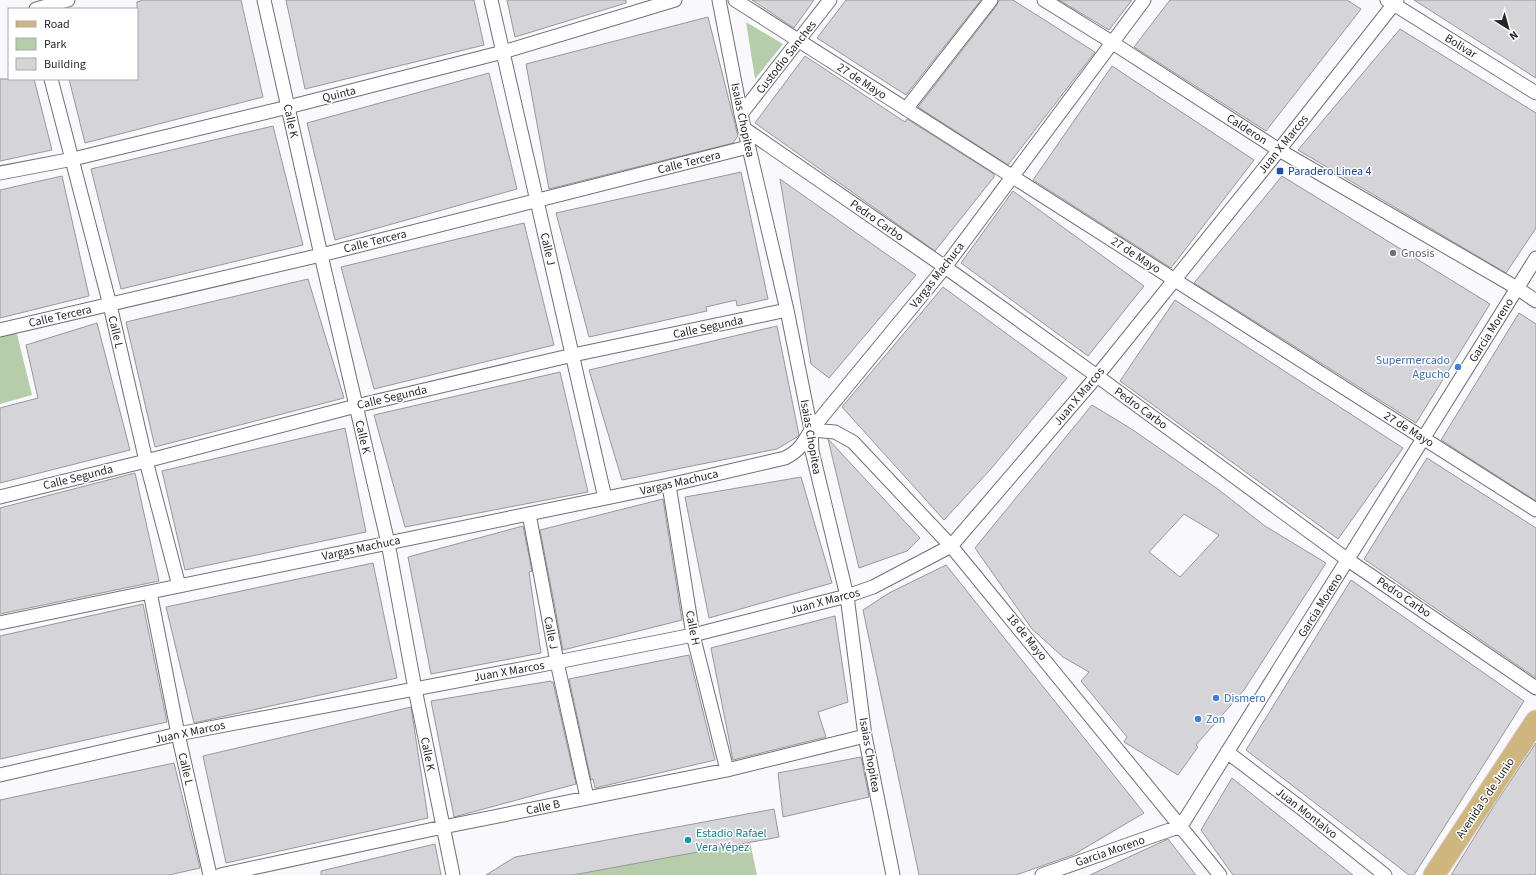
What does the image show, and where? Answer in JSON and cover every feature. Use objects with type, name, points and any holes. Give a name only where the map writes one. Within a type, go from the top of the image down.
[{"type":"main road","name":"Avenida 5 de Junio","points":[[1434,875],[1536,721]]},
{"type":"street","points":[[38,8],[68,0]]},
{"type":"street","name":"Calle K","points":[[264,0],[321,255],[388,543],[442,827],[453,875]]},
{"type":"street","name":"Calle J","points":[[491,0],[605,498]]},
{"type":"street","name":"Quinta","points":[[0,173],[73,159],[288,107],[503,52],[675,0]]},
{"type":"street","name":"Isaias Chopitea","points":[[719,0],[748,147],[787,310],[811,430],[812,451],[847,596],[866,736],[893,875]]},
{"type":"street","name":"27 de Mayo","points":[[736,0],[1536,510]]},
{"type":"street","name":"Custodio Sanches","points":[[741,114],[830,0]]},
{"type":"street","points":[[906,109],[990,0]]},
{"type":"street","name":"Calderon","points":[[1044,0],[1279,150],[1517,288],[1536,301]]},
{"type":"street","name":"Vargas Machuca","points":[[0,623],[669,485],[785,458],[796,453],[811,430],[944,267],[1113,44],[1144,0]]},
{"type":"street","name":"Bolivar","points":[[1392,1],[1536,93]]},
{"type":"street","name":"Juan X Marcos","points":[[0,775],[178,734],[693,635],[847,596],[873,587],[951,546],[1097,376],[1279,150],[1392,1]]},
{"type":"street","name":"Calle L","points":[[51,80],[110,305],[146,461],[180,586]]},
{"type":"street","name":"Pedro Carbo","points":[[745,129],[944,267],[1097,376],[1348,560],[1536,688]]},
{"type":"street","name":"Calle Tercera","points":[[0,330],[321,255],[748,147]]},
{"type":"street","name":"Garcia Moreno","points":[[1042,875],[1181,826],[1536,258]]},
{"type":"street","name":"Calle Segunda","points":[[0,497],[146,461],[356,406],[573,355],[787,310]]},
{"type":"street","name":"18 de Mayo","points":[[811,430],[835,432],[853,442],[951,546],[1220,875]]},
{"type":"street","name":"Calle H","points":[[669,485],[693,635],[727,770]]},
{"type":"street","name":"Calle J","points":[[529,514],[557,662],[588,798]]},
{"type":"street","name":"Calle L","points":[[150,592],[178,734],[210,875]]},
{"type":"street","name":"Calle B","points":[[220,875],[442,827],[727,770],[866,736]]},
{"type":"street","name":"Juan Montalvo","points":[[1227,752],[1301,808],[1385,875]]},
{"type":"green space","points":[[746,22],[783,44],[755,79]]},
{"type":"green space","points":[[15,326],[32,395],[0,404],[0,330]]},
{"type":"green space","points":[[750,842],[757,875],[573,875]]},
{"type":"building","points":[[143,0],[241,0],[263,97],[85,143],[69,80],[138,80],[137,2]]},
{"type":"building","points":[[286,0],[474,0],[484,45],[305,89]]},
{"type":"building","points":[[507,0],[626,0],[626,3],[515,37]]},
{"type":"building","points":[[752,0],[814,0],[794,28]]},
{"type":"building","points":[[846,0],[981,0],[906,95],[817,38]]},
{"type":"building","points":[[999,0],[1013,0],[1095,52],[1008,165],[918,107],[997,5]]},
{"type":"building","points":[[1059,0],[1132,0],[1109,30]]},
{"type":"building","points":[[1170,0],[1347,0],[1361,9],[1266,131],[1134,47]]},
{"type":"building","points":[[1414,0],[1536,0],[1536,78]]},
{"type":"building","points":[[708,17],[738,136],[733,143],[549,189],[526,64]]},
{"type":"building","points":[[1400,29],[1536,113],[1536,228],[1506,273],[1298,150]]},
{"type":"building","points":[[805,56],[905,122],[907,119],[994,174],[994,177],[935,251],[755,123]]},
{"type":"building","points":[[1112,66],[1254,160],[1171,268],[1033,180]]},
{"type":"building","points":[[489,73],[517,189],[335,240],[307,123]]},
{"type":"building","points":[[0,79],[34,80],[52,150],[0,161]]},
{"type":"building","points":[[273,126],[303,245],[121,289],[91,169]]},
{"type":"building","points":[[741,172],[768,299],[737,306],[736,300],[706,307],[707,311],[589,337],[556,213]]},
{"type":"building","points":[[62,176],[89,296],[0,318],[0,190]]},
{"type":"building","points":[[1282,176],[1490,304],[1416,423],[1194,283]]},
{"type":"building","points":[[780,179],[916,275],[829,378],[811,364]]},
{"type":"building","points":[[1013,191],[1144,286],[1088,356],[961,263]]},
{"type":"building","points":[[524,223],[554,345],[374,389],[341,267]]},
{"type":"building","points":[[308,279],[344,398],[155,447],[126,322]]},
{"type":"building","points":[[943,287],[1067,378],[990,470],[944,520],[842,407]]},
{"type":"building","points":[[1175,300],[1403,448],[1338,539],[1120,381]]},
{"type":"building","points":[[1519,313],[1536,324],[1536,501],[1441,440]]},
{"type":"building","points":[[97,323],[130,450],[0,483],[0,408],[38,398],[26,345]]},
{"type":"building","points":[[777,326],[799,435],[797,437],[777,449],[622,480],[589,370]]},
{"type":"building","points":[[560,372],[588,492],[405,527],[374,415]]},
{"type":"building","points":[[1092,405],[1133,430],[1219,490],[1265,526],[1326,563],[1244,690],[1196,745],[1198,747],[1178,775],[1124,742],[1127,737],[1081,681],[1089,672],[1063,657],[1032,629],[975,548]],"holes":[[[1184,514],[1219,535],[1180,577],[1149,552]]]},
{"type":"building","points":[[345,428],[366,532],[185,570],[162,471]]},
{"type":"building","points":[[828,439],[920,538],[907,551],[859,568]]},
{"type":"building","points":[[1427,458],[1536,528],[1536,678],[1364,559]]},
{"type":"building","points":[[135,473],[159,581],[0,614],[0,508]]},
{"type":"building","points":[[801,477],[832,583],[709,618],[685,497]]},
{"type":"building","points":[[663,499],[682,620],[563,650],[540,530]]},
{"type":"building","points":[[523,526],[532,571],[529,572],[541,653],[431,674],[408,557]]},
{"type":"building","points":[[373,563],[397,678],[194,723],[166,607]]},
{"type":"building","points":[[946,565],[1144,813],[1073,855],[1016,875],[919,875],[863,610],[889,593]]},
{"type":"building","points":[[1351,580],[1524,701],[1414,875],[1409,875],[1246,750]]},
{"type":"building","points":[[143,604],[167,722],[0,759],[0,636]]},
{"type":"building","points":[[835,616],[848,702],[818,712],[826,737],[733,760],[711,648]]},
{"type":"building","points":[[689,655],[715,760],[595,788],[593,779],[591,780],[569,679]]},
{"type":"building","points":[[551,681],[553,682],[576,784],[454,817],[431,701]]},
{"type":"building","points":[[411,707],[428,818],[226,863],[203,756]]},
{"type":"building","points":[[1536,743],[1536,875],[1451,875],[1495,804]]},
{"type":"building","points":[[861,757],[869,797],[783,817],[778,773]]},
{"type":"building","points":[[174,763],[200,868],[169,875],[0,875],[0,800]]},
{"type":"building","points":[[1232,778],[1353,875],[1233,875],[1201,830]]},
{"type":"building","name":"Estadio Rafael Vera Yépez","points":[[774,809],[779,837],[573,875],[486,875],[515,857]]},
{"type":"building","points":[[1168,839],[1196,875],[1090,875]]},
{"type":"building","points":[[435,844],[441,875],[321,875],[321,871]]},
{"type":"place","name":"Paradero Linea 4","points":[[1280,171]]},
{"type":"place","name":"Gnosis","points":[[1393,253]]},
{"type":"place","name":"Supermercado Agucho","points":[[1458,367]]},
{"type":"place","name":"Dismero","points":[[1216,698]]},
{"type":"place","name":"Zon","points":[[1198,719]]},
{"type":"place","name":"Estadio Rafael Vera Yépez","points":[[688,840]]}]
